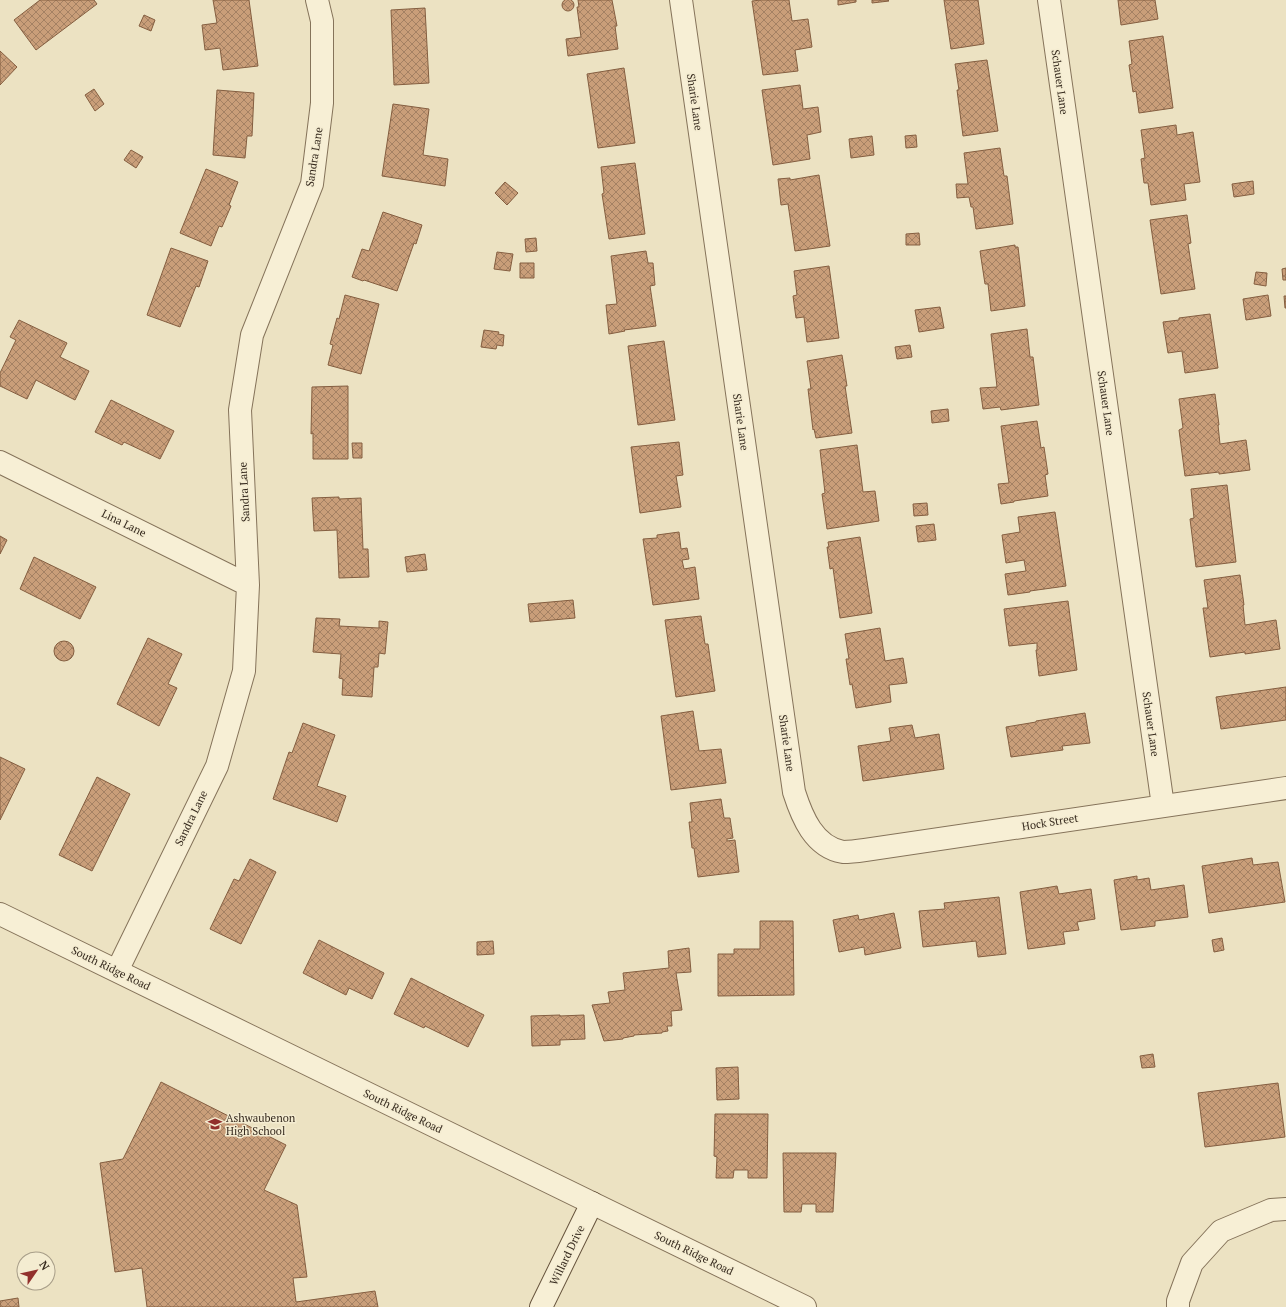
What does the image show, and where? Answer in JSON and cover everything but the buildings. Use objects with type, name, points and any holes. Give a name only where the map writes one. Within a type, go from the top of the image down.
[{"type":"street","name":"Sandra Lane","points":[[117,971],[217,766],[244,671],[248,585],[240,410],[252,335],[312,184],[322,103],[322,21],[317,0]]},
{"type":"street","name":"Sharie Lane","points":[[681,0],[794,792],[802,816],[818,839]]},
{"type":"street","name":"Schauer Lane","points":[[1048,0],[1163,806]]},
{"type":"street","name":"Lina Lane","points":[[0,462],[248,585]]},
{"type":"street","name":"Hock Street","points":[[818,839],[828,848],[844,852],[865,850],[1286,788]]},
{"type":"street","name":"South Ridge Road","points":[[0,914],[805,1307]]},
{"type":"street","name":"Willard Drive","points":[[541,1307],[592,1203]]},
{"type":"street","points":[[1178,1307],[1178,1301],[1192,1263],[1221,1231],[1271,1210],[1286,1209]]},
{"type":"place","name":"Ashwaubenon High School","points":[[215,1124]]}]
